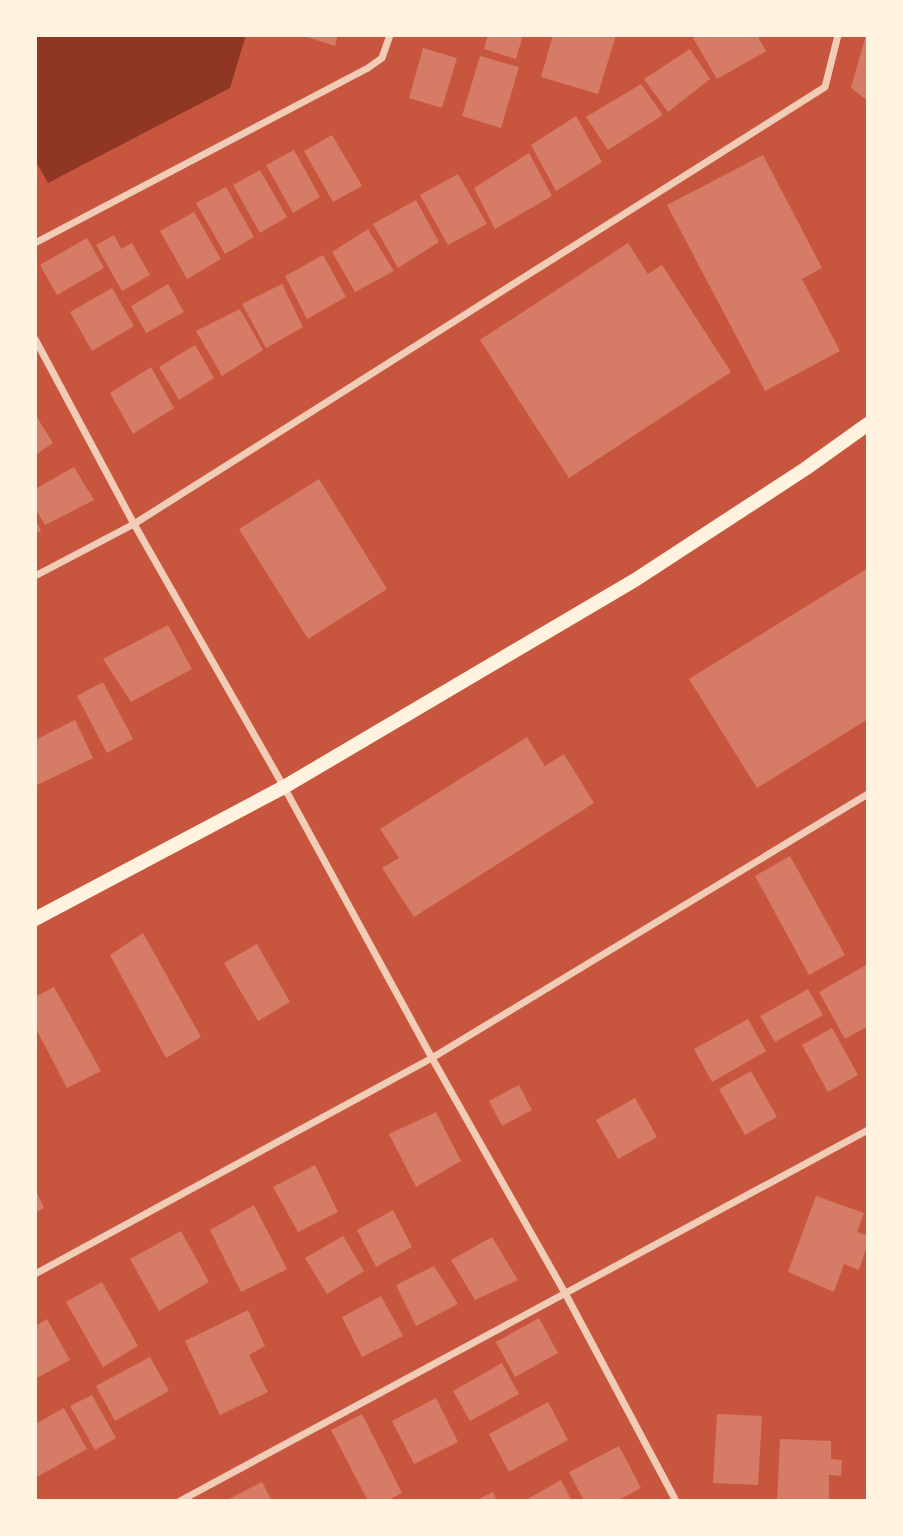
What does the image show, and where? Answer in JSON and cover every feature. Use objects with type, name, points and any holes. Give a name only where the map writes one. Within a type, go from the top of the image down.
[{"type":"main road","points":[[35,919],[284,787],[635,580],[805,469],[868,424]]},
{"type":"street","points":[[35,243],[368,68],[382,58],[390,35]]},
{"type":"street","points":[[35,576],[134,524],[825,87],[838,35]]},
{"type":"street","points":[[35,339],[134,524],[284,787],[432,1058],[565,1293],[676,1501]]},
{"type":"street","points":[[35,1274],[432,1058],[868,794]]},
{"type":"street","points":[[180,1501],[868,1130]]},
{"type":"shaded area","points":[[35,35],[246,35],[230,88],[48,183],[35,160]]},
{"type":"building","points":[[301,35],[338,35],[335,46]]},
{"type":"building","points":[[488,35],[523,35],[516,59],[484,49]]},
{"type":"building","points":[[553,35],[616,35],[598,94],[541,77]]},
{"type":"building","points":[[698,35],[757,35],[766,51],[717,79],[693,38]]},
{"type":"building","points":[[868,35],[868,101],[851,88]]},
{"type":"building","points":[[423,48],[457,58],[442,108],[409,98]]},
{"type":"building","points":[[690,49],[710,79],[668,112],[644,79]]},
{"type":"building","points":[[480,56],[519,67],[501,128],[462,116]]},
{"type":"building","points":[[641,84],[663,115],[608,150],[586,117]]},
{"type":"building","points":[[576,116],[602,162],[556,191],[531,145]]},
{"type":"building","points":[[332,135],[362,186],[333,202],[304,151]]},
{"type":"building","points":[[294,150],[320,197],[293,213],[266,165]]},
{"type":"building","points":[[529,153],[552,196],[495,229],[474,188]]},
{"type":"building","points":[[763,155],[822,268],[802,279],[840,351],[765,391],[667,205]]},
{"type":"building","points":[[260,170],[287,217],[260,233],[233,185]]},
{"type":"building","points":[[458,174],[487,224],[448,245],[420,195]]},
{"type":"building","points":[[226,187],[254,237],[225,254],[196,203]]},
{"type":"building","points":[[416,200],[439,242],[398,268],[373,224]]},
{"type":"building","points":[[194,212],[221,259],[187,279],[160,231]]},
{"type":"building","points":[[368,229],[394,271],[355,292],[332,252]]},
{"type":"building","points":[[114,235],[121,249],[132,243],[150,275],[122,291],[96,245]]},
{"type":"building","points":[[87,238],[104,268],[57,295],[40,265]]},
{"type":"building","points":[[628,243],[648,274],[662,265],[731,372],[569,478],[480,340]]},
{"type":"building","points":[[323,255],[346,297],[307,319],[285,276]]},
{"type":"building","points":[[168,284],[184,312],[146,333],[131,306]]},
{"type":"building","points":[[282,284],[303,327],[266,348],[242,304]]},
{"type":"building","points":[[112,288],[134,326],[92,351],[70,312]]},
{"type":"building","points":[[240,309],[263,350],[222,376],[196,331]]},
{"type":"building","points":[[195,345],[214,378],[179,400],[159,367]]},
{"type":"building","points":[[151,367],[174,408],[133,434],[110,393]]},
{"type":"building","points":[[35,414],[53,443],[35,455]]},
{"type":"building","points":[[74,467],[94,500],[45,525],[35,508],[35,489]]},
{"type":"building","points":[[319,479],[387,589],[308,639],[239,529]]},
{"type":"building","points":[[35,519],[41,531],[35,534]]},
{"type":"building","points":[[868,568],[868,719],[757,788],[689,679]]},
{"type":"building","points":[[168,625],[192,669],[131,702],[103,659]]},
{"type":"building","points":[[103,682],[133,739],[107,753],[77,696]]},
{"type":"building","points":[[75,720],[93,758],[35,786],[35,740]]},
{"type":"building","points":[[527,737],[545,766],[564,754],[594,803],[414,917],[382,868],[399,858],[380,829]]},
{"type":"building","points":[[790,856],[845,955],[809,975],[755,876]]},
{"type":"building","points":[[143,933],[201,1037],[166,1058],[110,955]]},
{"type":"building","points":[[257,944],[290,1002],[258,1021],[224,963]]},
{"type":"building","points":[[868,964],[868,1026],[845,1039],[819,992]]},
{"type":"building","points":[[54,987],[101,1071],[67,1088],[35,1027],[35,997]]},
{"type":"building","points":[[808,989],[823,1015],[775,1042],[760,1016]]},
{"type":"building","points":[[748,1019],[766,1051],[712,1082],[694,1049]]},
{"type":"building","points":[[832,1028],[858,1075],[828,1092],[802,1045]]},
{"type":"building","points":[[751,1071],[777,1117],[745,1135],[719,1089]]},
{"type":"building","points":[[519,1085],[532,1110],[502,1126],[489,1101]]},
{"type":"building","points":[[635,1098],[657,1137],[618,1159],[596,1120]]},
{"type":"building","points":[[436,1112],[461,1161],[416,1187],[389,1134]]},
{"type":"building","points":[[315,1165],[338,1212],[298,1232],[273,1187]]},
{"type":"building","points":[[35,1189],[44,1208],[35,1213]]},
{"type":"building","points":[[816,1196],[864,1213],[857,1232],[868,1236],[868,1243],[859,1270],[844,1264],[834,1292],[788,1272]]},
{"type":"building","points":[[254,1205],[287,1269],[241,1292],[210,1230]]},
{"type":"building","points":[[393,1210],[412,1247],[376,1267],[357,1230]]},
{"type":"building","points":[[181,1231],[209,1282],[159,1311],[130,1259]]},
{"type":"building","points":[[343,1236],[364,1271],[327,1294],[305,1258]]},
{"type":"building","points":[[492,1237],[518,1280],[475,1300],[451,1260]]},
{"type":"building","points":[[434,1266],[458,1304],[416,1326],[396,1285]]},
{"type":"building","points":[[102,1282],[138,1346],[103,1367],[66,1302]]},
{"type":"building","points":[[381,1296],[403,1336],[362,1357],[342,1317]]},
{"type":"building","points":[[248,1310],[265,1346],[249,1355],[268,1392],[220,1415],[185,1341]]},
{"type":"building","points":[[539,1318],[558,1353],[515,1377],[496,1342]]},
{"type":"building","points":[[47,1319],[70,1360],[35,1379],[35,1326]]},
{"type":"building","points":[[150,1357],[169,1391],[115,1421],[96,1386]]},
{"type":"building","points":[[502,1363],[519,1394],[470,1421],[453,1391]]},
{"type":"building","points":[[92,1395],[116,1438],[95,1450],[70,1406]]},
{"type":"building","points":[[436,1398],[458,1442],[414,1464],[392,1421]]},
{"type":"building","points":[[548,1402],[568,1440],[509,1472],[489,1434]]},
{"type":"building","points":[[64,1408],[87,1449],[35,1478],[35,1424]]},
{"type":"building","points":[[362,1414],[402,1493],[386,1501],[368,1501],[331,1430]]},
{"type":"building","points":[[717,1414],[762,1416],[758,1485],[713,1483]]},
{"type":"building","points":[[780,1439],[831,1441],[831,1459],[842,1460],[841,1476],[829,1475],[829,1501],[777,1501]]},
{"type":"building","points":[[619,1446],[641,1488],[617,1501],[584,1501],[569,1472]]},
{"type":"building","points":[[561,1480],[572,1501],[524,1501]]},
{"type":"building","points":[[262,1482],[272,1501],[225,1501]]},
{"type":"building","points":[[493,1492],[497,1501],[475,1501]]}]
